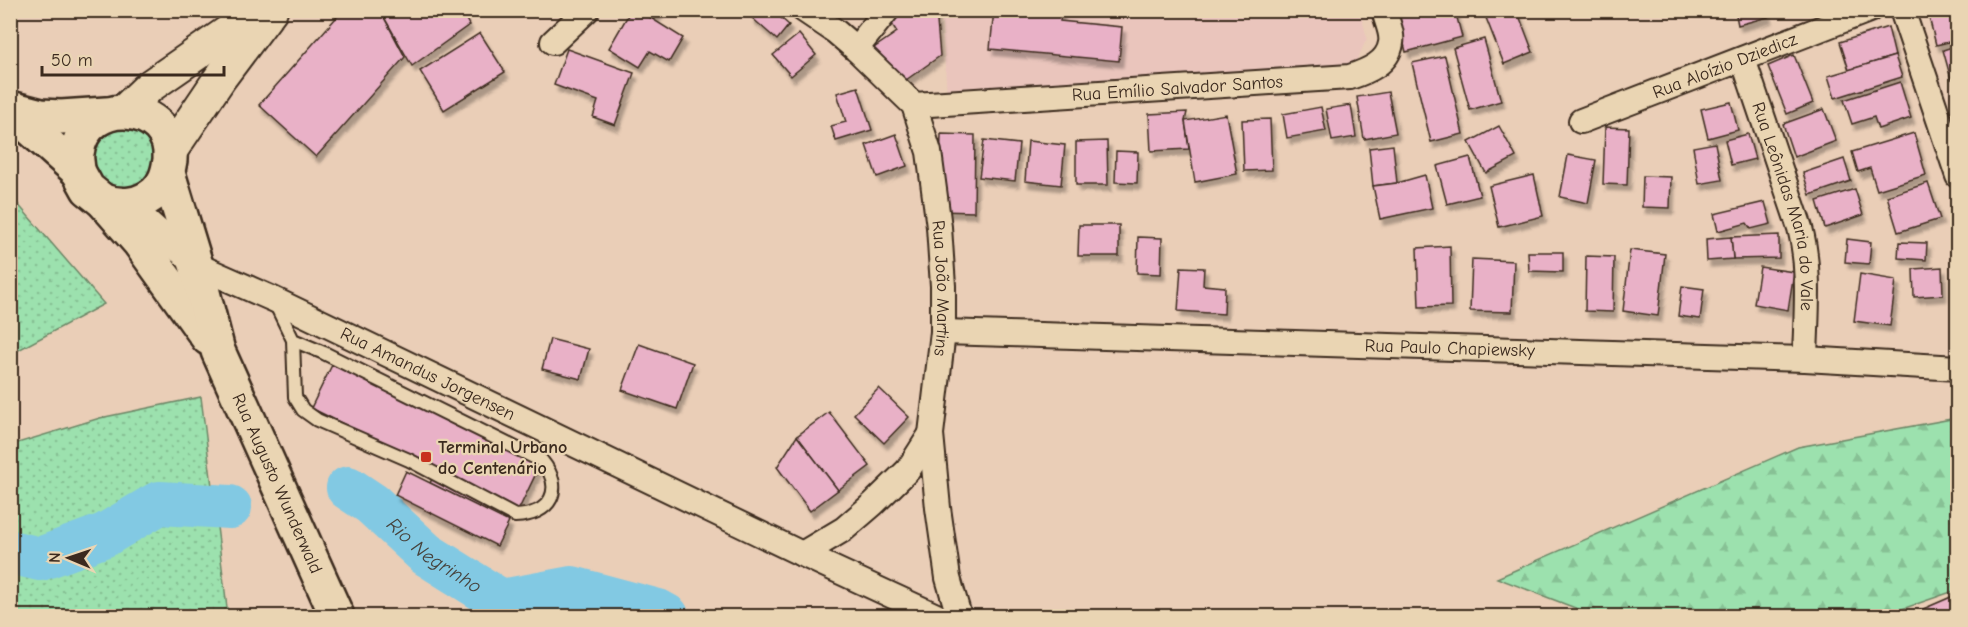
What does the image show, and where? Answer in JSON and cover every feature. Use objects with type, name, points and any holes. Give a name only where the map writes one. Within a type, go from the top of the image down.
[{"type":"main road","name":"Rua Augusto Wunderwald","points":[[10,109],[41,116],[61,117],[115,112]]},
{"type":"main road","name":"Rua Augusto Wunderwald","points":[[10,109],[78,171],[88,189],[116,203],[139,242],[218,351]]},
{"type":"main road","points":[[78,171],[77,154],[81,138],[92,123],[115,112],[140,114],[155,123],[165,136],[169,163],[160,189],[146,200],[116,203]]},
{"type":"main road","name":"Rua Augusto Wunderwald","points":[[169,163],[218,351],[337,616]]},
{"type":"street","points":[[115,112],[260,10]]},
{"type":"street","points":[[169,163],[220,78],[272,10]]},
{"type":"street","points":[[553,42],[587,10]]},
{"type":"street","name":"Rua João Martins","points":[[804,10],[835,31],[856,49],[914,105],[929,152],[938,216],[943,286],[943,332],[931,434],[948,578],[959,616]]},
{"type":"street","points":[[856,49],[887,10]]},
{"type":"street","name":"Rua Emílio Salvador Santos","points":[[914,105],[1350,77],[1369,71],[1386,57],[1392,41],[1384,10]]},
{"type":"street","name":"Rua Aloízio Dziedicz","points":[[1581,121],[1869,10]]},
{"type":"street","points":[[1902,10],[1958,176]]},
{"type":"street","name":"Rua Leônidas Maria do Vale","points":[[1743,59],[1805,248],[1808,270],[1805,359]]},
{"type":"street","name":"Rua Amandus Jorgensen","points":[[116,203],[196,265],[273,299],[802,554],[936,616]]},
{"type":"street","name":"Rua Paulo Chapiewsky","points":[[943,332],[1805,359],[1958,368]]},
{"type":"street","points":[[802,554],[844,529],[873,504],[908,470],[931,434]]},
{"type":"lane","points":[[273,299],[293,340],[295,397],[303,410],[317,420],[409,460],[515,516],[529,516],[542,510],[550,499],[554,485],[551,471],[542,461],[324,353],[293,340]]},
{"type":"shaded area","points":[[941,11],[1360,11],[1367,38],[1353,69],[947,94]]},
{"type":"green space","points":[[123,127],[135,129],[145,136],[152,146],[154,158],[152,170],[145,180],[135,187],[123,189],[111,187],[101,180],[94,170],[92,158],[94,146],[101,136],[111,129]]},
{"type":"green space","points":[[10,195],[104,304],[11,354],[10,354]]},
{"type":"green space","points":[[201,397],[228,616],[11,616],[11,445],[100,418]]},
{"type":"green space","points":[[1957,418],[1957,590],[1882,616],[1596,616],[1497,578],[1798,447]]},
{"type":"building","points":[[343,10],[380,10],[405,57],[316,157],[259,105]]},
{"type":"building","points":[[380,10],[461,10],[469,25],[412,66]]},
{"type":"building","points":[[631,10],[638,10],[683,38],[669,62],[650,51],[640,67],[609,48]]},
{"type":"building","points":[[645,10],[661,10],[653,19]]},
{"type":"building","points":[[756,10],[772,10],[789,25],[777,40],[751,17]]},
{"type":"building","points":[[906,10],[936,10],[940,56],[896,87],[871,50],[897,32],[890,21]]},
{"type":"building","points":[[994,10],[1061,10],[1060,21],[1122,27],[1119,61],[990,49]]},
{"type":"building","points":[[1415,10],[1455,10],[1462,37],[1406,52],[1397,15]]},
{"type":"building","points":[[1483,10],[1517,10],[1533,52],[1504,64]]},
{"type":"building","points":[[1735,10],[1766,10],[1768,17],[1738,25]]},
{"type":"building","points":[[1950,10],[1957,40],[1936,45],[1928,13]]},
{"type":"building","points":[[1888,27],[1895,56],[1849,70],[1840,42]]},
{"type":"building","points":[[480,33],[505,72],[444,110],[420,71]]},
{"type":"building","points":[[799,34],[816,55],[791,76],[773,55]]},
{"type":"building","points":[[1484,39],[1501,101],[1470,110],[1453,48]]},
{"type":"building","points":[[1958,45],[1958,77],[1951,79],[1943,50]]},
{"type":"building","points":[[567,49],[634,73],[615,125],[593,117],[598,101],[554,85]]},
{"type":"building","points":[[1794,55],[1813,103],[1787,114],[1768,66]]},
{"type":"building","points":[[1445,56],[1463,134],[1431,142],[1412,63]]},
{"type":"building","points":[[1895,56],[1902,77],[1835,98],[1828,76]]},
{"type":"building","points":[[1900,82],[1911,118],[1878,129],[1874,117],[1852,124],[1844,100]]},
{"type":"building","points":[[858,87],[872,130],[836,141],[831,126],[846,122],[837,93]]},
{"type":"building","points":[[1388,92],[1396,133],[1364,139],[1357,97]]},
{"type":"building","points":[[1731,102],[1738,130],[1708,138],[1701,109]]},
{"type":"building","points":[[1351,105],[1356,137],[1332,141],[1326,109]]},
{"type":"building","points":[[1321,107],[1326,131],[1287,138],[1283,114]]},
{"type":"building","points":[[1824,109],[1836,141],[1794,157],[1783,124]]},
{"type":"building","points":[[1187,112],[1185,121],[1189,149],[1151,151],[1149,114]]},
{"type":"building","points":[[1226,114],[1237,174],[1195,182],[1185,121]]},
{"type":"building","points":[[1270,119],[1272,170],[1244,171],[1242,120]]},
{"type":"building","points":[[1499,126],[1516,157],[1486,173],[1469,142]]},
{"type":"building","points":[[1605,127],[1629,128],[1627,185],[1603,184]]},
{"type":"building","points":[[1914,133],[1926,175],[1877,190],[1870,168],[1858,172],[1852,152]]},
{"type":"building","points":[[896,134],[907,166],[877,177],[866,145]]},
{"type":"building","points":[[941,134],[975,135],[974,212],[939,211]]},
{"type":"building","points":[[1748,134],[1755,159],[1731,165],[1725,140]]},
{"type":"building","points":[[984,140],[1019,144],[1015,181],[979,177]]},
{"type":"building","points":[[1028,141],[1065,145],[1061,185],[1025,181]]},
{"type":"building","points":[[1107,141],[1108,185],[1076,185],[1076,142]]},
{"type":"building","points":[[1715,143],[1722,180],[1699,184],[1693,147]]},
{"type":"building","points":[[1393,145],[1397,183],[1373,186],[1369,148]]},
{"type":"building","points":[[1116,151],[1138,152],[1137,183],[1115,182]]},
{"type":"building","points":[[1568,155],[1596,160],[1588,203],[1560,197]]},
{"type":"building","points":[[1470,157],[1480,196],[1447,204],[1437,166]]},
{"type":"building","points":[[1844,159],[1851,181],[1810,195],[1803,173]]},
{"type":"building","points":[[1425,175],[1432,208],[1380,219],[1373,186],[1397,183]]},
{"type":"building","points":[[1534,175],[1543,216],[1499,227],[1489,186]]},
{"type":"building","points":[[1643,176],[1671,177],[1670,208],[1642,207]]},
{"type":"building","points":[[1928,183],[1940,219],[1898,232],[1887,196]]},
{"type":"building","points":[[1855,189],[1863,215],[1825,228],[1817,201]]},
{"type":"building","points":[[1765,202],[1771,224],[1751,229],[1747,223],[1718,231],[1714,214]]},
{"type":"building","points":[[1079,225],[1119,225],[1119,256],[1078,256]]},
{"type":"building","points":[[1779,235],[1779,258],[1733,259],[1731,237]]},
{"type":"building","points":[[1138,237],[1162,238],[1161,274],[1137,273]]},
{"type":"building","points":[[1731,237],[1733,259],[1707,261],[1706,239]]},
{"type":"building","points":[[1847,239],[1871,242],[1869,264],[1845,262]]},
{"type":"building","points":[[1899,242],[1927,243],[1926,260],[1898,258]]},
{"type":"building","points":[[1450,246],[1451,306],[1419,307],[1417,248]]},
{"type":"building","points":[[1630,250],[1665,254],[1658,316],[1623,311]]},
{"type":"building","points":[[1528,252],[1563,252],[1563,272],[1529,271]]},
{"type":"building","points":[[1586,256],[1614,257],[1613,312],[1585,311]]},
{"type":"building","points":[[1472,259],[1514,261],[1512,312],[1470,311]]},
{"type":"building","points":[[1181,267],[1204,268],[1203,285],[1225,287],[1224,314],[1178,311]]},
{"type":"building","points":[[1760,267],[1794,272],[1788,310],[1754,304]]},
{"type":"building","points":[[1942,267],[1943,295],[1914,297],[1913,269]]},
{"type":"building","points":[[1860,274],[1896,280],[1890,326],[1854,321]]},
{"type":"building","points":[[1682,286],[1704,289],[1700,319],[1678,316]]},
{"type":"building","points":[[550,339],[589,349],[581,379],[542,369]]},
{"type":"building","points":[[639,344],[693,363],[677,409],[622,390]]},
{"type":"building","points":[[333,363],[540,465],[518,511],[492,499],[486,511],[430,483],[437,470],[311,408]]},
{"type":"building","points":[[879,388],[909,417],[884,443],[854,414]]},
{"type":"building","points":[[829,412],[870,466],[838,490],[797,436]]},
{"type":"building","points":[[797,436],[838,490],[810,511],[777,467]]},
{"type":"building","points":[[406,471],[509,522],[497,546],[395,495]]},
{"type":"building","points":[[1958,594],[1958,616],[1907,616]]},
{"type":"waterway","name":"Rio Negrinho","points":[[348,488],[372,504],[426,554],[501,601],[572,588],[658,611],[667,616]]},
{"type":"waterway","name":"Rio Negrinho","points":[[10,552],[40,559],[105,535],[159,503],[230,507]]},
{"type":"place","name":"Terminal Urbano do Centenário","points":[[426,457]]}]
